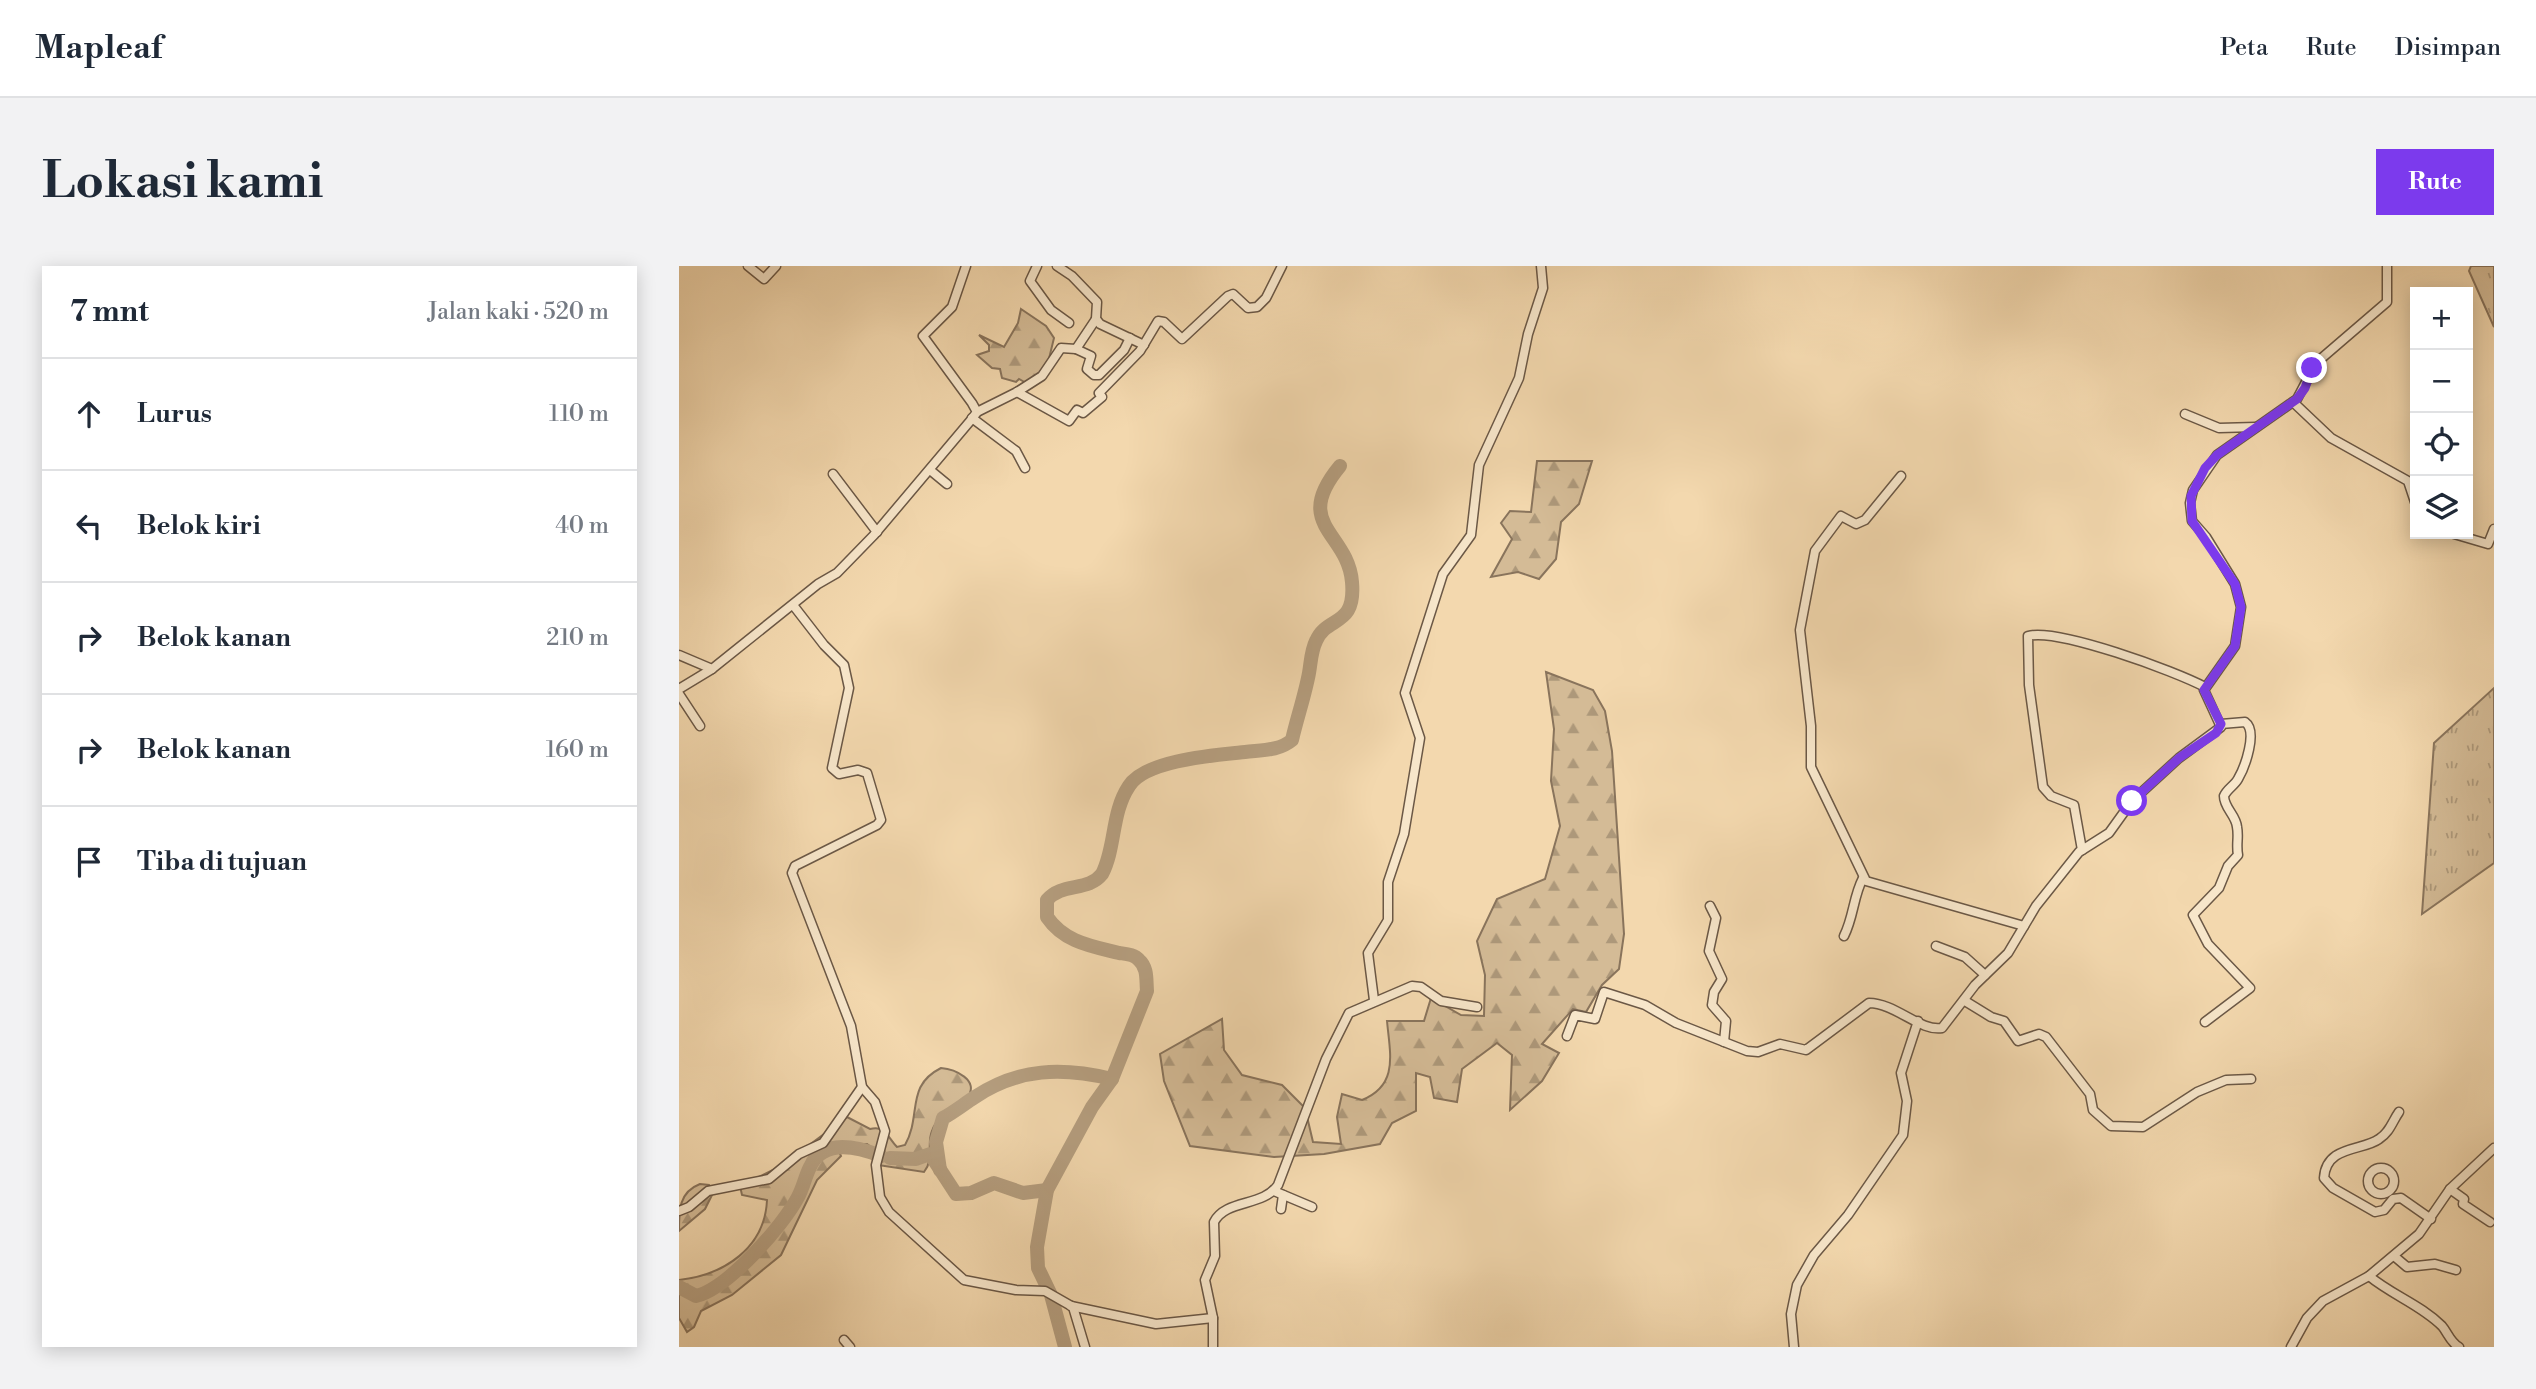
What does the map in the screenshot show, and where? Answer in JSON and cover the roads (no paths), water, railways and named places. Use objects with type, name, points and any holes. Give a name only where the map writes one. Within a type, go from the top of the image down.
[{"type":"street","points":[[748,266],[764,279],[776,266]]},
{"type":"street","points":[[967,266],[952,307],[923,336],[974,415],[1016,451],[1025,468]]},
{"type":"street","points":[[1037,266],[1030,281],[1051,310],[1069,323]]},
{"type":"street","points":[[1057,266],[1072,276],[1097,302],[1096,319],[1076,349]]},
{"type":"street","points":[[1017,392],[1069,421],[1077,410],[1083,414],[1103,397],[1099,393],[1144,345],[1158,321],[1185,338],[1233,294],[1248,308],[1257,307],[1266,298],[1282,266]]},
{"type":"street","points":[[1374,1000],[1368,953],[1371,943],[1388,920],[1388,882],[1404,834],[1420,738],[1405,693],[1443,575],[1471,535],[1479,465],[1519,378],[1528,334],[1543,288],[1541,266]]},
{"type":"street","points":[[2221,724],[2204,687],[2235,646],[2241,607],[2235,584],[2210,543],[2192,521],[2191,496],[2205,468],[2217,455],[2303,393],[2316,363],[2387,302],[2387,266]]},
{"type":"street","points":[[1096,319],[1109,330],[1144,345]]},
{"type":"street","points":[[679,689],[712,669],[818,584],[837,573],[877,532],[974,415],[1017,392],[1047,371],[1061,348],[1076,349],[1091,356],[1087,369],[1097,376],[1125,350],[1130,338]]},
{"type":"street","points":[[2293,402],[2331,438],[2408,481],[2410,487]]},
{"type":"street","points":[[2185,414],[2219,428],[2259,427]]},
{"type":"street","points":[[930,470],[947,484]]},
{"type":"street","points":[[833,474],[877,532]]},
{"type":"street","points":[[1901,476],[1865,520],[1856,524],[1841,516],[1815,551],[1801,611],[1800,630],[1811,726],[1811,767],[1863,878],[1871,884],[2024,926]]},
{"type":"street","points":[[2471,539],[2488,544],[2494,529]]},
{"type":"street","points":[[793,605],[844,665],[848,676],[849,688],[832,768],[839,774],[858,770],[867,772],[881,820],[877,825],[795,866],[792,873],[851,1026],[862,1087],[874,1102],[885,1131],[877,1152],[876,1165],[878,1189],[885,1208],[964,1280],[986,1286],[1047,1292],[1071,1306],[1156,1324],[1213,1318]]},
{"type":"street","points":[[2082,850],[2074,805],[2051,796],[2043,787],[2028,675],[2028,636],[2056,639],[2136,657],[2204,687]]},
{"type":"street","points":[[679,655],[712,669]]},
{"type":"street","points":[[679,694],[700,726]]},
{"type":"street","points":[[2205,1022],[2250,988],[2208,944],[2193,915],[2219,888],[2228,866],[2238,855],[2235,844],[2237,825],[2224,804],[2224,796],[2237,781],[2251,736],[2251,727],[2245,722],[2221,724]]},
{"type":"street","points":[[1567,1036],[1575,1016],[1595,1019],[1604,992],[1645,1005],[1676,1023],[1753,1052],[1780,1044],[1806,1050],[1870,1003],[1883,1004],[1934,1029],[1942,1028],[1985,975],[2008,953],[2036,906],[2082,850],[2109,833],[2132,801],[2179,758],[2216,733],[2221,724]]},
{"type":"street","points":[[1844,936],[1854,915],[1854,897],[1863,878]]},
{"type":"street","points":[[1710,906],[1716,918],[1709,951],[1722,979],[1711,1002],[1714,1010],[1726,1021],[1724,1042]]},
{"type":"street","points":[[1936,946],[1973,962],[1985,975]]},
{"type":"street","points":[[1213,1347],[1213,1318],[1205,1280],[1215,1256],[1214,1222],[1227,1210],[1274,1191],[1349,1013],[1399,990],[1417,986],[1441,1001],[1477,1007]]},
{"type":"street","points":[[1965,1001],[1991,1017],[2004,1021],[2018,1041],[2039,1034],[2046,1037],[2090,1094],[2093,1110],[2111,1126],[2143,1127],[2197,1092],[2227,1080],[2251,1079]]},
{"type":"street","points":[[1794,1347],[1791,1314],[1797,1285],[1814,1255],[1848,1215],[1903,1135],[1906,1101],[1901,1073],[1918,1021]]},
{"type":"street","points":[[679,1211],[689,1207],[708,1191],[769,1179],[799,1154],[823,1143],[862,1087]]},
{"type":"street","points":[[2396,1198],[2382,1212],[2375,1212],[2333,1188],[2324,1174],[2344,1150],[2379,1140],[2388,1132],[2399,1112]]},
{"type":"street","points":[[2291,1347],[2307,1318],[2323,1301],[2369,1276],[2394,1256],[2431,1219],[2451,1189],[2494,1148]]},
{"type":"street","points":[[2451,1189],[2464,1199],[2463,1204],[2490,1222]]},
{"type":"street","points":[[2389,1190],[2396,1198],[2405,1200],[2431,1219]]},
{"type":"street","points":[[1274,1191],[1312,1207]]},
{"type":"street","points":[[1281,1209],[1283,1195]]},
{"type":"street","points":[[2394,1256],[2407,1267],[2435,1264],[2456,1270]]},
{"type":"street","points":[[2369,1276],[2390,1293],[2414,1304],[2442,1326],[2459,1347]]},
{"type":"street","points":[[1071,1306],[1077,1314],[1085,1347]]},
{"type":"waterway","points":[[1065,1347],[1051,1295],[1038,1268],[1037,1247],[1047,1190],[1092,1107],[1112,1079],[1147,991],[1145,970],[1137,958],[1070,938],[1047,917],[1047,900],[1060,891],[1090,883],[1102,874],[1110,853],[1119,807],[1123,796],[1137,777],[1182,760],[1270,749],[1292,740],[1314,645],[1321,633],[1345,614],[1352,597],[1348,565],[1321,515],[1321,502],[1326,486],[1340,466]]},
{"type":"waterway","points":[[940,1170],[936,1142],[943,1118],[991,1087],[1025,1075],[1041,1073],[1076,1073],[1112,1079]]},
{"type":"waterway","points":[[679,1287],[696,1296],[709,1291],[753,1255],[791,1209],[810,1167],[823,1152],[842,1147],[881,1156]]},
{"type":"waterway","points":[[890,1158],[916,1159],[930,1154],[956,1194],[971,1193],[994,1183],[1023,1193],[1047,1190]]}]
